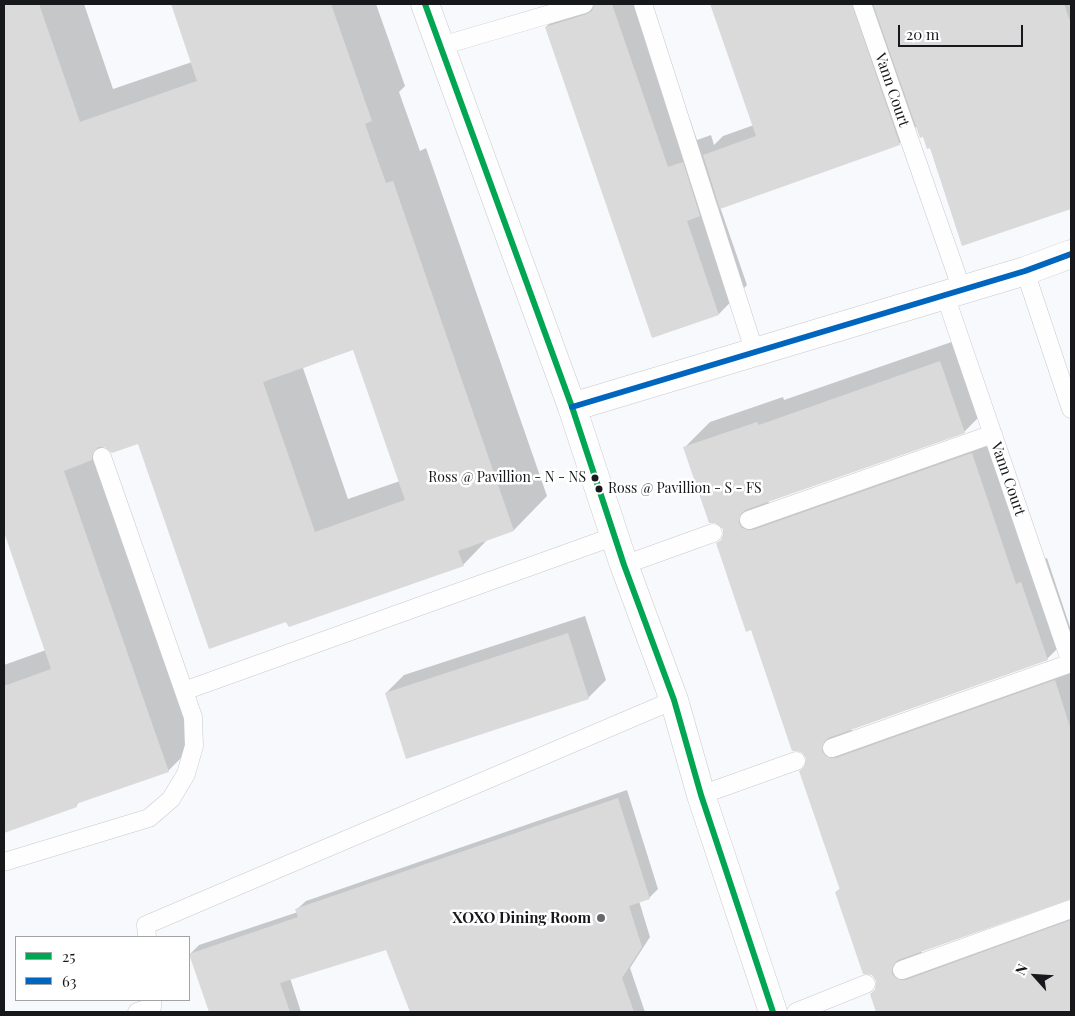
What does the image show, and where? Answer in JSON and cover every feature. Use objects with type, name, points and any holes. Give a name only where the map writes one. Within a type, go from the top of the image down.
[{"type":"main road","points":[[425,4],[572,407],[624,565],[674,700],[701,795],[773,1012]]},
{"type":"main road","points":[[572,407],[1025,271],[1071,254]]},
{"type":"lane","points":[[441,46],[584,4]]},
{"type":"lane","points":[[643,4],[755,353]]},
{"type":"lane","name":"Vann Court","points":[[862,4],[953,292],[993,434],[1071,663]]},
{"type":"lane","points":[[1025,271],[1071,409]]},
{"type":"lane","points":[[749,520],[993,434]]},
{"type":"lane","points":[[4,862],[149,818],[171,799],[186,774],[194,746],[193,717],[102,457]]},
{"type":"lane","points":[[624,565],[713,533]]},
{"type":"lane","points":[[184,691],[615,536]]},
{"type":"lane","points":[[832,748],[1071,663]]},
{"type":"lane","points":[[147,936],[146,925],[674,700]]},
{"type":"lane","points":[[701,795],[796,761]]},
{"type":"lane","points":[[902,970],[1071,909]]},
{"type":"lane","points":[[796,1012],[866,984]]},
{"type":"building","points":[[4,4],[39,4],[80,122],[197,81],[171,4],[331,4],[372,121],[365,124],[386,183],[393,181],[514,531],[458,551],[464,566],[289,627],[286,622],[209,649],[138,444],[112,453],[104,447],[98,447],[92,455],[92,460],[64,471],[169,772],[76,804],[77,807],[4,833],[4,686],[51,669],[4,532]],"holes":[[[353,350],[405,500],[315,532],[263,382]]]},
{"type":"building","points":[[594,4],[612,4],[668,167],[683,162],[700,216],[687,221],[719,315],[652,338],[545,27],[587,14],[592,11]]},
{"type":"building","points":[[710,4],[852,4],[900,145],[720,209],[703,155],[756,136]]},
{"type":"building","points":[[873,4],[1064,4],[1071,24],[1071,209],[962,246],[930,148],[927,149],[923,137],[920,138]]},
{"type":"building","points":[[940,361],[965,433],[745,510],[741,514],[739,523],[742,528],[753,530],[972,453],[1016,584],[1021,582],[1048,660],[828,738],[824,742],[822,751],[826,756],[836,758],[1055,680],[1071,730],[1071,899],[898,960],[894,964],[892,974],[896,978],[906,980],[1071,920],[1071,1012],[876,1012],[870,994],[875,990],[876,981],[872,975],[863,974],[835,892],[840,890],[799,771],[804,767],[806,758],[802,753],[792,751],[751,630],[746,632],[716,543],[721,540],[723,529],[715,523],[709,523],[683,447],[757,422],[759,425]]},
{"type":"building","points":[[568,633],[589,699],[406,759],[385,693]]},
{"type":"building","points":[[618,798],[650,899],[629,906],[642,947],[622,978],[634,1012],[410,1012],[386,950],[280,983],[290,1012],[209,1012],[190,954],[298,917],[295,909]]},
{"type":"transit line","name":"25","points":[[425,4],[572,407],[624,565],[674,700],[701,795],[773,1012]]},
{"type":"transit line","name":"63","points":[[572,407],[1025,271],[1071,254]]},
{"type":"place","name":"Ross @ Pavillion - N - NS","points":[[595,478]]},
{"type":"place","name":"Ross @ Pavillion - S - FS","points":[[599,489]]},
{"type":"place","name":"XOXO Dining Room","points":[[601,918]]}]
